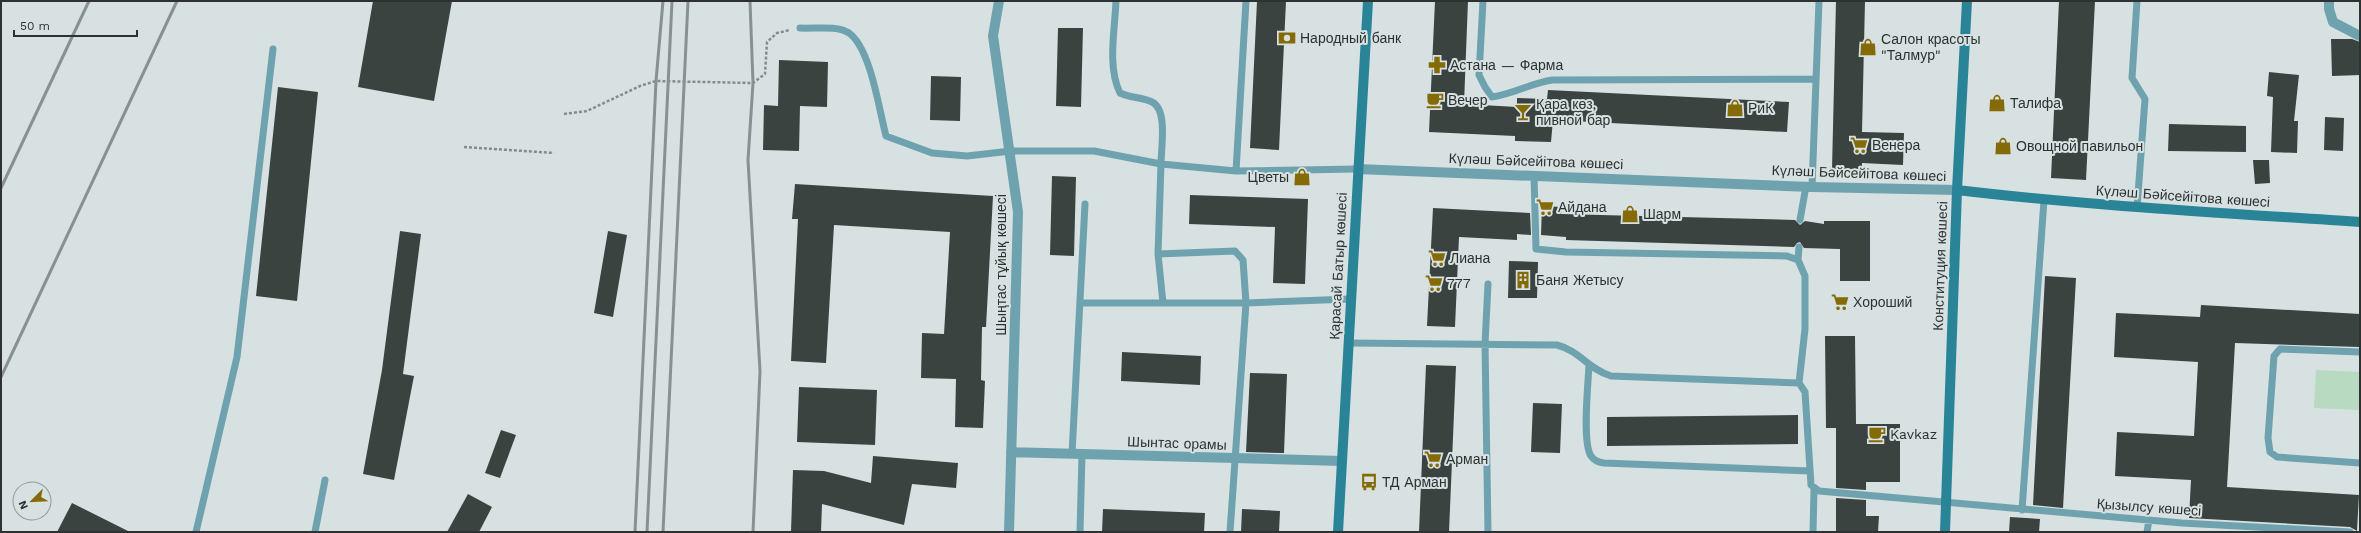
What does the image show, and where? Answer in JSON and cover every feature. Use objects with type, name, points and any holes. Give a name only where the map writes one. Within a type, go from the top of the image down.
[{"type":"street","name":"Шыңтас тұйық көшесі","points":[[998,1],[993,36],[1011,150],[1018,212],[1009,532]]},
{"type":"street","name":"Қарасай Батыр көшесі","points":[[1338,532],[1357,169],[1368,1]]},
{"type":"street","name":"Конституция көшесі","points":[[1945,532],[1957,190],[1967,1]]},
{"type":"street","points":[[2329,1],[2328,9],[2333,22],[2360,36]]},
{"type":"street","name":"Күләш Бәйсейітова көшесі","points":[[1357,169],[1957,190],[2044,200],[2137,208],[2360,222]]},
{"type":"street","name":"Шынтас орамы","points":[[1011,452],[1342,461]]},
{"type":"lane","points":[[1116,1],[1114,66],[1116,85],[1120,93],[1154,102],[1160,110],[1162,120],[1158,254],[1163,303]]},
{"type":"lane","points":[[1236,171],[1246,1]]},
{"type":"lane","points":[[1483,1],[1479,75],[1485,87],[1492,96],[1514,93],[1537,82],[1552,80],[1816,79]]},
{"type":"lane","points":[[1800,220],[1809,186],[1816,79],[1819,1]]},
{"type":"lane","points":[[2137,1],[2132,78],[2145,99],[2137,208]]},
{"type":"lane","points":[[800,28],[840,29],[849,33],[858,43],[871,77],[886,136],[932,153],[967,156],[1011,150],[1094,150],[1161,164],[1236,171],[1357,169]]},
{"type":"lane","points":[[196,532],[237,356],[273,49]]},
{"type":"lane","points":[[1534,174],[1536,249],[1566,252],[1787,256],[1798,260]]},
{"type":"lane","points":[[2022,510],[2044,200]]},
{"type":"lane","points":[[1080,532],[1077,454],[1080,303],[1085,204]]},
{"type":"lane","points":[[1800,247],[1798,260],[1805,276],[1805,329],[1799,383],[1805,392],[1811,485],[1814,489],[1813,532]]},
{"type":"lane","points":[[1158,254],[1235,251],[1243,260],[1246,303],[1230,532]]},
{"type":"lane","points":[[1488,284],[1485,344],[1488,532]]},
{"type":"lane","points":[[1080,303],[1246,303],[1350,299]]},
{"type":"lane","points":[[1349,343],[1557,345],[1569,348],[1589,366],[1599,372],[1611,376],[1799,383]]},
{"type":"lane","points":[[2360,352],[2280,349],[2274,356],[2268,438],[2270,452],[2277,457],[2360,463]]},
{"type":"lane","points":[[1589,366],[1586,443],[1590,455],[1596,461],[1604,463],[1810,471]]},
{"type":"lane","points":[[316,532],[325,480]]},
{"type":"lane","name":"Қызылсу көшесі","points":[[1814,489],[1819,491],[2022,510],[2149,520],[2350,532]]},
{"type":"lane","points":[[2147,532],[2149,520]]},
{"type":"path","points":[[564,114],[587,111],[640,86],[656,81],[753,83],[765,74],[766,42],[777,34],[800,28]]},
{"type":"path","points":[[464,147],[554,153]]},
{"type":"green space","points":[[2316,370],[2360,372],[2360,410],[2314,408]]},
{"type":"building","points":[[373,1],[452,1],[434,101],[358,87]]},
{"type":"building","points":[[1257,1],[1286,1],[1279,150],[1250,148]]},
{"type":"building","points":[[1435,1],[1468,1],[1464,104],[1517,107],[1517,98],[1547,99],[1548,90],[1789,102],[1787,132],[1553,120],[1551,142],[1515,141],[1515,136],[1429,132]]},
{"type":"building","points":[[1836,1],[1865,1],[1862,132],[1904,133],[1903,165],[1862,163],[1862,169],[1832,169]]},
{"type":"building","points":[[2059,1],[2095,1],[2086,180],[2051,178]]},
{"type":"building","points":[[1058,28],[1083,28],[1081,107],[1056,106]]},
{"type":"building","points":[[2331,39],[2352,39],[2360,42],[2360,75],[2332,76]]},
{"type":"building","points":[[779,60],[828,62],[827,107],[800,106],[799,151],[763,150],[764,105],[778,106]]},
{"type":"building","points":[[2269,72],[2299,75],[2294,121],[2298,121],[2297,153],[2271,152],[2273,97],[2267,96]]},
{"type":"building","points":[[931,76],[961,77],[960,121],[930,120]]},
{"type":"building","points":[[278,87],[318,92],[297,301],[256,296]]},
{"type":"building","points":[[2325,117],[2344,118],[2343,151],[2324,150]]},
{"type":"building","points":[[2169,124],[2246,126],[2246,152],[2168,151]]},
{"type":"building","points":[[2253,160],[2269,160],[2270,183],[2255,184]]},
{"type":"building","points":[[1052,176],[1076,177],[1074,256],[1050,255]]},
{"type":"building","points":[[795,184],[993,196],[986,327],[982,327],[981,380],[985,381],[983,428],[955,427],[956,379],[921,378],[922,333],[944,334],[950,232],[834,225],[826,363],[791,361],[798,219],[792,219]]},
{"type":"building","points":[[1190,195],[1308,199],[1305,284],[1273,283],[1275,227],[1189,224]]},
{"type":"building","points":[[1542,206],[1562,207],[1561,214],[1795,220],[1800,225],[1805,221],[1824,224],[1824,221],[1870,221],[1870,281],[1840,281],[1840,249],[1804,248],[1800,242],[1794,247],[1566,240],[1566,237],[1541,235]]},
{"type":"building","points":[[1433,208],[1530,213],[1531,235],[1517,234],[1517,240],[1459,237],[1455,327],[1427,326]]},
{"type":"building","points":[[400,231],[421,234],[403,374],[414,376],[394,480],[363,474],[382,370]]},
{"type":"building","points":[[608,231],[627,235],[613,317],[594,313]]},
{"type":"building","name":"Баня Жетысу","points":[[1509,261],[1538,262],[1537,298],[1508,298]]},
{"type":"building","points":[[2045,276],[2076,278],[2063,508],[2033,505]]},
{"type":"building","points":[[2201,305],[2360,314],[2360,347],[2235,343],[2227,487],[2359,495],[2357,531],[2350,527],[2189,518],[2191,480],[2115,476],[2117,432],[2194,436],[2198,362],[2114,357],[2116,313],[2200,317]]},
{"type":"building","points":[[1825,336],[1855,336],[1856,424],[1900,424],[1900,482],[1866,482],[1866,490],[1836,488],[1836,428],[1826,428]]},
{"type":"building","points":[[1122,352],[1201,356],[1200,385],[1121,381]]},
{"type":"building","points":[[1426,365],[1456,366],[1449,532],[1419,532]]},
{"type":"building","points":[[1250,373],[1287,374],[1284,453],[1246,452]]},
{"type":"building","points":[[799,387],[877,390],[875,445],[797,442]]},
{"type":"building","points":[[1533,403],[1562,404],[1560,453],[1531,452]]},
{"type":"building","points":[[1798,415],[1798,444],[1607,446],[1607,417]]},
{"type":"building","points":[[501,430],[516,435],[500,478],[485,473]]},
{"type":"building","points":[[873,456],[958,463],[956,488],[912,484],[904,525],[822,504],[821,532],[791,532],[793,470],[824,471],[871,483]]},
{"type":"building","points":[[468,494],[492,507],[479,532],[447,532]]},
{"type":"building","points":[[1836,498],[1866,500],[1866,516],[1879,516],[1878,532],[1836,532]]},
{"type":"building","points":[[72,503],[130,532],[57,532]]},
{"type":"building","points":[[1103,509],[1205,513],[1204,532],[1102,532]]},
{"type":"building","points":[[1242,509],[1280,511],[1279,532],[1241,532]]},
{"type":"building","points":[[2010,517],[2040,519],[2039,532],[2009,532]]},
{"type":"railway","points":[[1,188],[89,1]]},
{"type":"railway","points":[[1,377],[177,1]]},
{"type":"railway","points":[[635,532],[656,81],[663,1]]},
{"type":"railway","points":[[647,532],[672,1]]},
{"type":"railway","points":[[663,532],[688,1]]},
{"type":"railway","points":[[750,1],[753,83],[748,160],[760,371],[753,532]]},
{"type":"place","name":"Народный банк","points":[[1287,38]]},
{"type":"place","name":"Салон красоты \"Талмур\"","points":[[1868,47]]},
{"type":"place","name":"Астана — Фарма","points":[[1437,65]]},
{"type":"place","name":"Вечер","points":[[1435,100]]},
{"type":"place","name":"Талифа","points":[[1997,103]]},
{"type":"place","name":"РиК","points":[[1735,108]]},
{"type":"place","name":"Қара көз, пивной бар","points":[[1523,112]]},
{"type":"place","name":"Венера","points":[[1859,145]]},
{"type":"place","name":"Овощной павильон","points":[[2003,146]]},
{"type":"place","name":"Цветы","points":[[1302,177]]},
{"type":"place","name":"Айдана","points":[[1545,207]]},
{"type":"place","name":"Шарм","points":[[1630,214]]},
{"type":"place","name":"Лиана","points":[[1437,258]]},
{"type":"place","name":"Баня Жетысу","points":[[1523,280]]},
{"type":"place","name":"777","points":[[1434,283]]},
{"type":"place","name":"Хороший","points":[[1840,302]]},
{"type":"place","name":"Kavkaz","points":[[1877,434]]},
{"type":"place","name":"Арман","points":[[1433,459]]},
{"type":"place","name":"ТД Арман","points":[[1369,482]]}]
